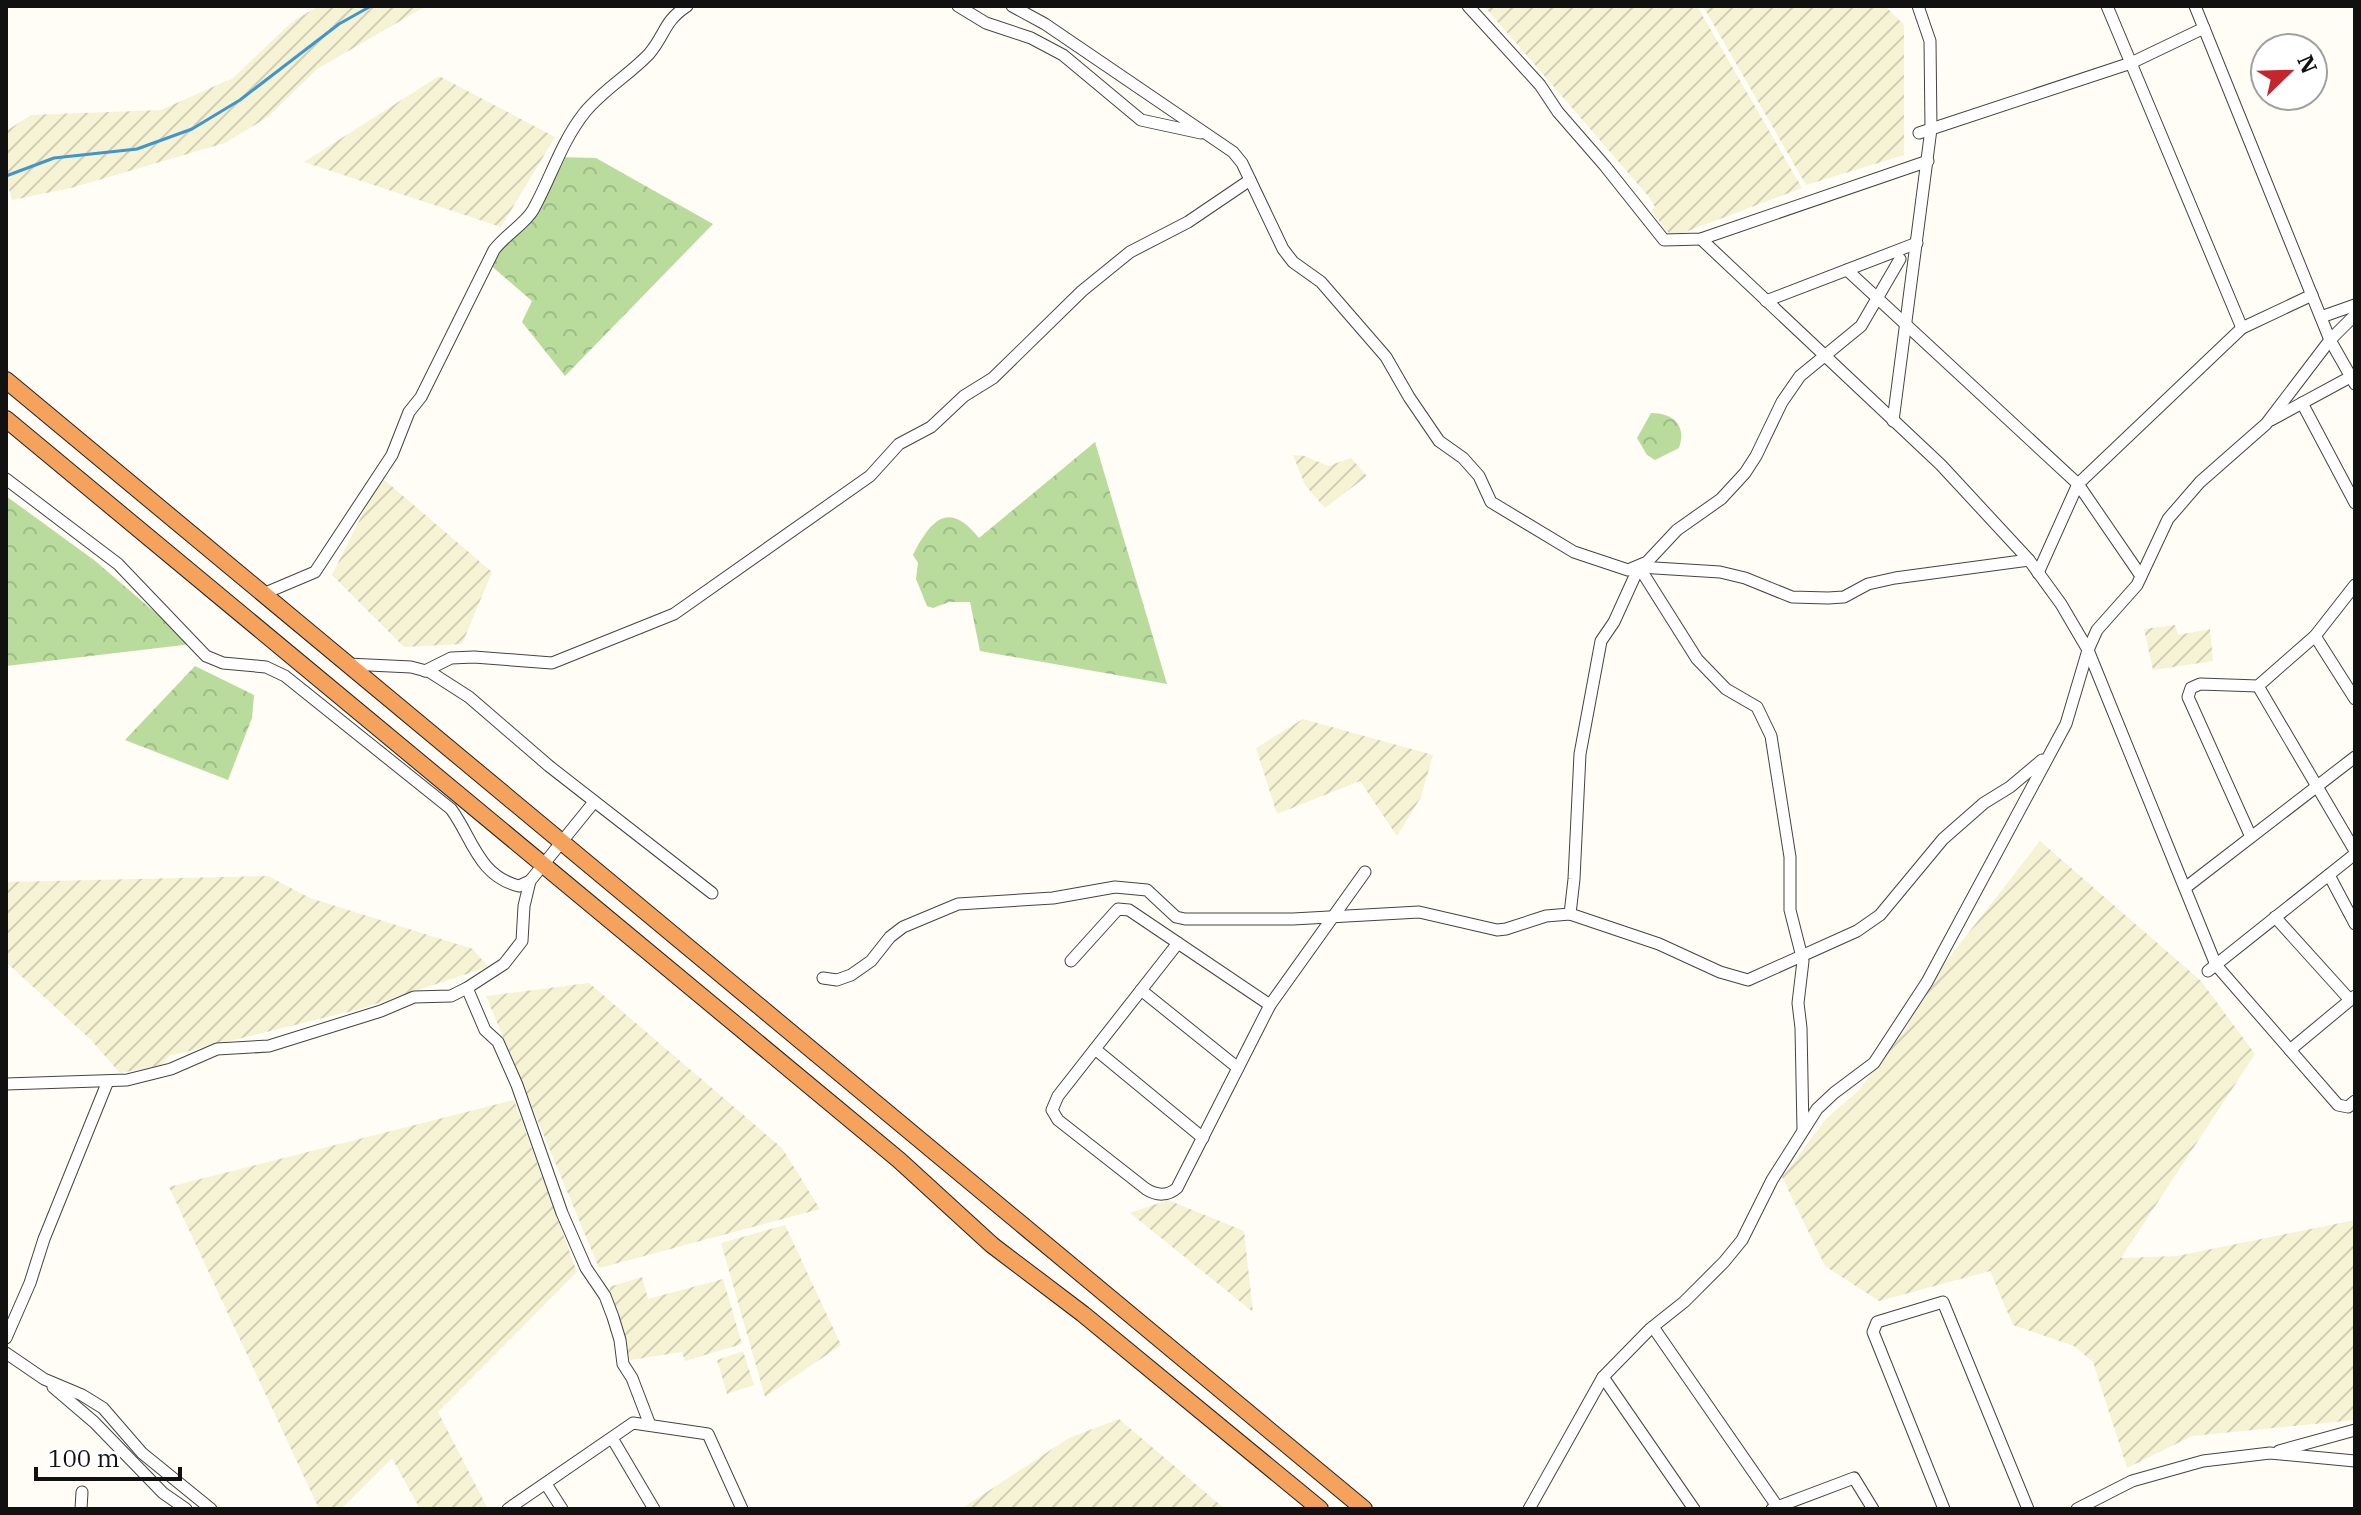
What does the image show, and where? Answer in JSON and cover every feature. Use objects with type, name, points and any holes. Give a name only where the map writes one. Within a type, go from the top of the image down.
[{"type":"highway","points":[[6,380],[1364,1509]]},
{"type":"highway","points":[[6,419],[899,1160],[992,1245],[1083,1314],[1320,1509]]},
{"type":"street","points":[[263,594],[315,572],[392,455],[409,412],[429,383],[494,250],[532,212],[561,148],[593,103],[638,65],[661,38],[672,15],[687,6]]},
{"type":"street","points":[[958,6],[986,23],[1031,38],[1063,55],[1141,120],[1209,135]]},
{"type":"street","points":[[1012,6],[1045,24],[1233,152],[1283,249],[1293,262],[1321,282],[1386,357],[1439,441],[1463,458],[1479,476],[1491,502],[1574,552],[1611,567],[1628,570],[1639,567],[1677,530],[1721,499],[1756,456],[1782,402],[1800,376],[1854,334],[1879,299],[1900,259]]},
{"type":"street","points":[[1468,6],[1540,85],[1558,112],[1626,190],[1664,240],[1701,239],[1928,161]]},
{"type":"street","points":[[1893,421],[1928,161],[1925,131],[1930,41],[1918,6]]},
{"type":"street","points":[[2107,6],[2242,328]]},
{"type":"street","points":[[1529,1509],[1603,1377],[1653,1327],[1706,1282],[1742,1240],[1772,1180],[1817,1109],[1874,1063],[1903,1020],[1960,924],[2066,724],[2097,630],[2137,585],[2168,519],[2200,482],[2266,424],[2354,378],[2330,340],[2195,6]]},
{"type":"street","points":[[1925,131],[2131,63],[2204,28]]},
{"type":"street","points":[[425,671],[451,658],[463,657],[552,663],[674,614],[870,476],[899,444],[931,427],[964,396],[993,378],[1082,291],[1130,252],[1188,222],[1250,180]]},
{"type":"street","points":[[1701,239],[1941,465],[2029,560],[2061,604],[2088,650],[2185,888],[2212,968],[2338,1105],[2348,1107],[2355,1101]]},
{"type":"street","points":[[1766,301],[1917,243]]},
{"type":"street","points":[[1847,270],[2078,484],[2141,576]]},
{"type":"street","points":[[2038,573],[2078,484],[2242,328],[2312,295]]},
{"type":"street","points":[[2321,317],[2355,305]]},
{"type":"street","points":[[2266,424],[2330,340],[2355,315]]},
{"type":"street","points":[[2302,403],[2355,503]]},
{"type":"street","points":[[6,479],[118,564],[206,656],[223,663],[266,667],[285,676],[451,809],[474,852],[498,876],[509,884],[519,886],[530,881]]},
{"type":"street","points":[[1639,567],[1720,572],[1745,578],[1792,597],[1828,598],[1844,597],[1868,584],[1895,578],[2029,560]]},
{"type":"street","points":[[1570,914],[1580,754],[1601,641],[1614,622],[1639,567]]},
{"type":"street","points":[[1639,567],[1697,659],[1726,689],[1757,707],[1771,736],[1790,857],[1790,910],[1802,954],[1798,1014],[1803,1130]]},
{"type":"street","points":[[2251,837],[2188,697],[2191,688],[2200,684],[2258,686],[2315,636],[2355,585]]},
{"type":"street","points":[[2315,636],[2355,699]]},
{"type":"street","points":[[348,664],[411,667],[425,671],[469,697],[594,802],[712,893]]},
{"type":"street","points":[[2212,968],[2355,852],[2258,686]]},
{"type":"street","points":[[823,978],[837,980],[851,975],[871,961],[890,937],[903,927],[958,904],[1053,898],[1115,887],[1147,890],[1176,917],[1185,919],[1332,918],[1419,912],[1497,930],[1546,916],[1570,914],[1659,944],[1720,972],[1748,980],[1857,931],[1880,915],[1943,839],[1984,803],[2010,787],[2046,757]]},
{"type":"street","points":[[2185,888],[2355,757]]},
{"type":"street","points":[[6,1084],[127,1080],[171,1069],[217,1049],[269,1046],[381,1011],[414,997],[451,996],[504,964],[522,941],[524,906],[530,881],[594,802]]},
{"type":"street","points":[[1178,943],[1053,1103],[1052,1110],[1058,1120],[1146,1189],[1162,1195],[1171,1194],[1177,1188],[1270,1005],[1365,872]]},
{"type":"street","points":[[2329,875],[2355,924]]},
{"type":"street","points":[[1071,961],[1118,909],[1123,908],[1270,1005]]},
{"type":"street","points":[[2275,917],[2352,998],[2290,1050]]},
{"type":"street","points":[[467,988],[485,1030],[498,1042],[517,1085],[562,1213],[586,1268],[609,1307],[620,1340],[621,1359],[632,1378],[650,1425]]},
{"type":"street","points":[[1141,990],[1238,1068]]},
{"type":"street","points":[[1095,1049],[1203,1138]]},
{"type":"street","points":[[6,1338],[108,1081]]},
{"type":"street","points":[[1944,1509],[1873,1332],[1877,1322],[1943,1302],[2028,1509]]},
{"type":"street","points":[[1653,1327],[1776,1508],[1854,1478],[1873,1509]]},
{"type":"street","points":[[6,1353],[44,1379],[94,1422],[163,1493],[186,1509]]},
{"type":"street","points":[[1603,1377],[1694,1509]]},
{"type":"street","points":[[44,1379],[82,1395],[103,1408],[142,1453],[211,1509]]},
{"type":"street","points":[[508,1509],[633,1423],[708,1434],[742,1509]]},
{"type":"street","points":[[2077,1509],[2132,1481],[2203,1461],[2270,1453],[2355,1430]]},
{"type":"street","points":[[612,1438],[654,1509]]},
{"type":"street","points":[[2270,1453],[2355,1461]]},
{"type":"street","points":[[546,1484],[562,1509]]},
{"type":"street","points":[[81,1509],[82,1492]]},
{"type":"street","points":[[163,1493],[163,1509]]},
{"type":"shaded area","points":[[319,6],[426,6],[317,69],[268,117],[225,143],[71,188],[12,200],[6,178],[6,131],[31,115],[161,110],[233,78],[293,21]]},
{"type":"shaded area","points":[[1484,6],[1697,6],[1802,188],[1672,237],[1651,211],[1655,207],[1649,197]]},
{"type":"shaded area","points":[[1703,6],[1885,6],[1904,25],[1904,155],[1806,185]]},
{"type":"shaded area","points":[[439,76],[555,137],[501,227],[304,162]]},
{"type":"shaded area","points":[[1293,455],[1305,456],[1328,466],[1351,458],[1367,476],[1325,508],[1305,485]]},
{"type":"shaded area","points":[[381,477],[492,572],[462,644],[404,647],[332,575]]},
{"type":"shaded area","points":[[2175,625],[2178,635],[2210,629],[2213,661],[2153,670],[2144,629]]},
{"type":"shaded area","points":[[1303,719],[1433,755],[1421,797],[1397,836],[1360,781],[1277,814],[1256,748]]},
{"type":"shaded area","points":[[2040,841],[2201,981],[2255,1054],[2121,1258],[2177,1256],[2355,1220],[2355,1420],[2192,1436],[2127,1468],[2093,1362],[2074,1346],[2013,1325],[1990,1271],[1879,1301],[1825,1266],[1782,1177],[1826,1119],[1859,1090],[1898,1034],[1902,1035],[1938,972]]},
{"type":"shaded area","points":[[268,876],[310,898],[473,949],[488,967],[360,1009],[169,1056],[162,1065],[120,1073],[91,1040],[6,962],[6,882]]},
{"type":"shaded area","points":[[589,983],[782,1148],[820,1209],[599,1268],[486,996]]},
{"type":"shaded area","points":[[514,1100],[577,1272],[438,1412],[488,1509],[420,1509],[392,1458],[341,1509],[319,1509],[169,1187]]},
{"type":"shaded area","points":[[1168,1200],[1244,1231],[1253,1312],[1130,1213]]},
{"type":"shaded area","points":[[785,1225],[841,1345],[765,1397],[721,1243]]},
{"type":"shaded area","points":[[642,1277],[648,1299],[723,1279],[742,1344],[685,1361],[682,1352],[630,1360],[609,1287]]},
{"type":"shaded area","points":[[743,1351],[754,1385],[727,1394],[717,1360]]},
{"type":"shaded area","points":[[1119,1419],[1225,1509],[961,1509],[1069,1438]]},
{"type":"green space","points":[[557,157],[596,158],[713,224],[565,376],[522,322],[532,301],[488,263],[525,220]]},
{"type":"green space","points":[[1651,413],[1672,418],[1681,433],[1679,448],[1655,460],[1647,455],[1637,438]]},
{"type":"green space","points":[[1095,442],[1167,684],[980,651],[970,602],[949,602],[933,608],[927,606],[916,579],[918,563],[913,555],[934,524],[950,517],[968,526],[979,538]]},
{"type":"green space","points":[[6,496],[94,560],[192,644],[6,666]]},
{"type":"green space","points":[[195,666],[254,695],[252,718],[228,780],[125,740]]},
{"type":"waterway","points":[[6,176],[54,158],[137,149],[192,129],[240,100],[339,24],[371,6]]}]
